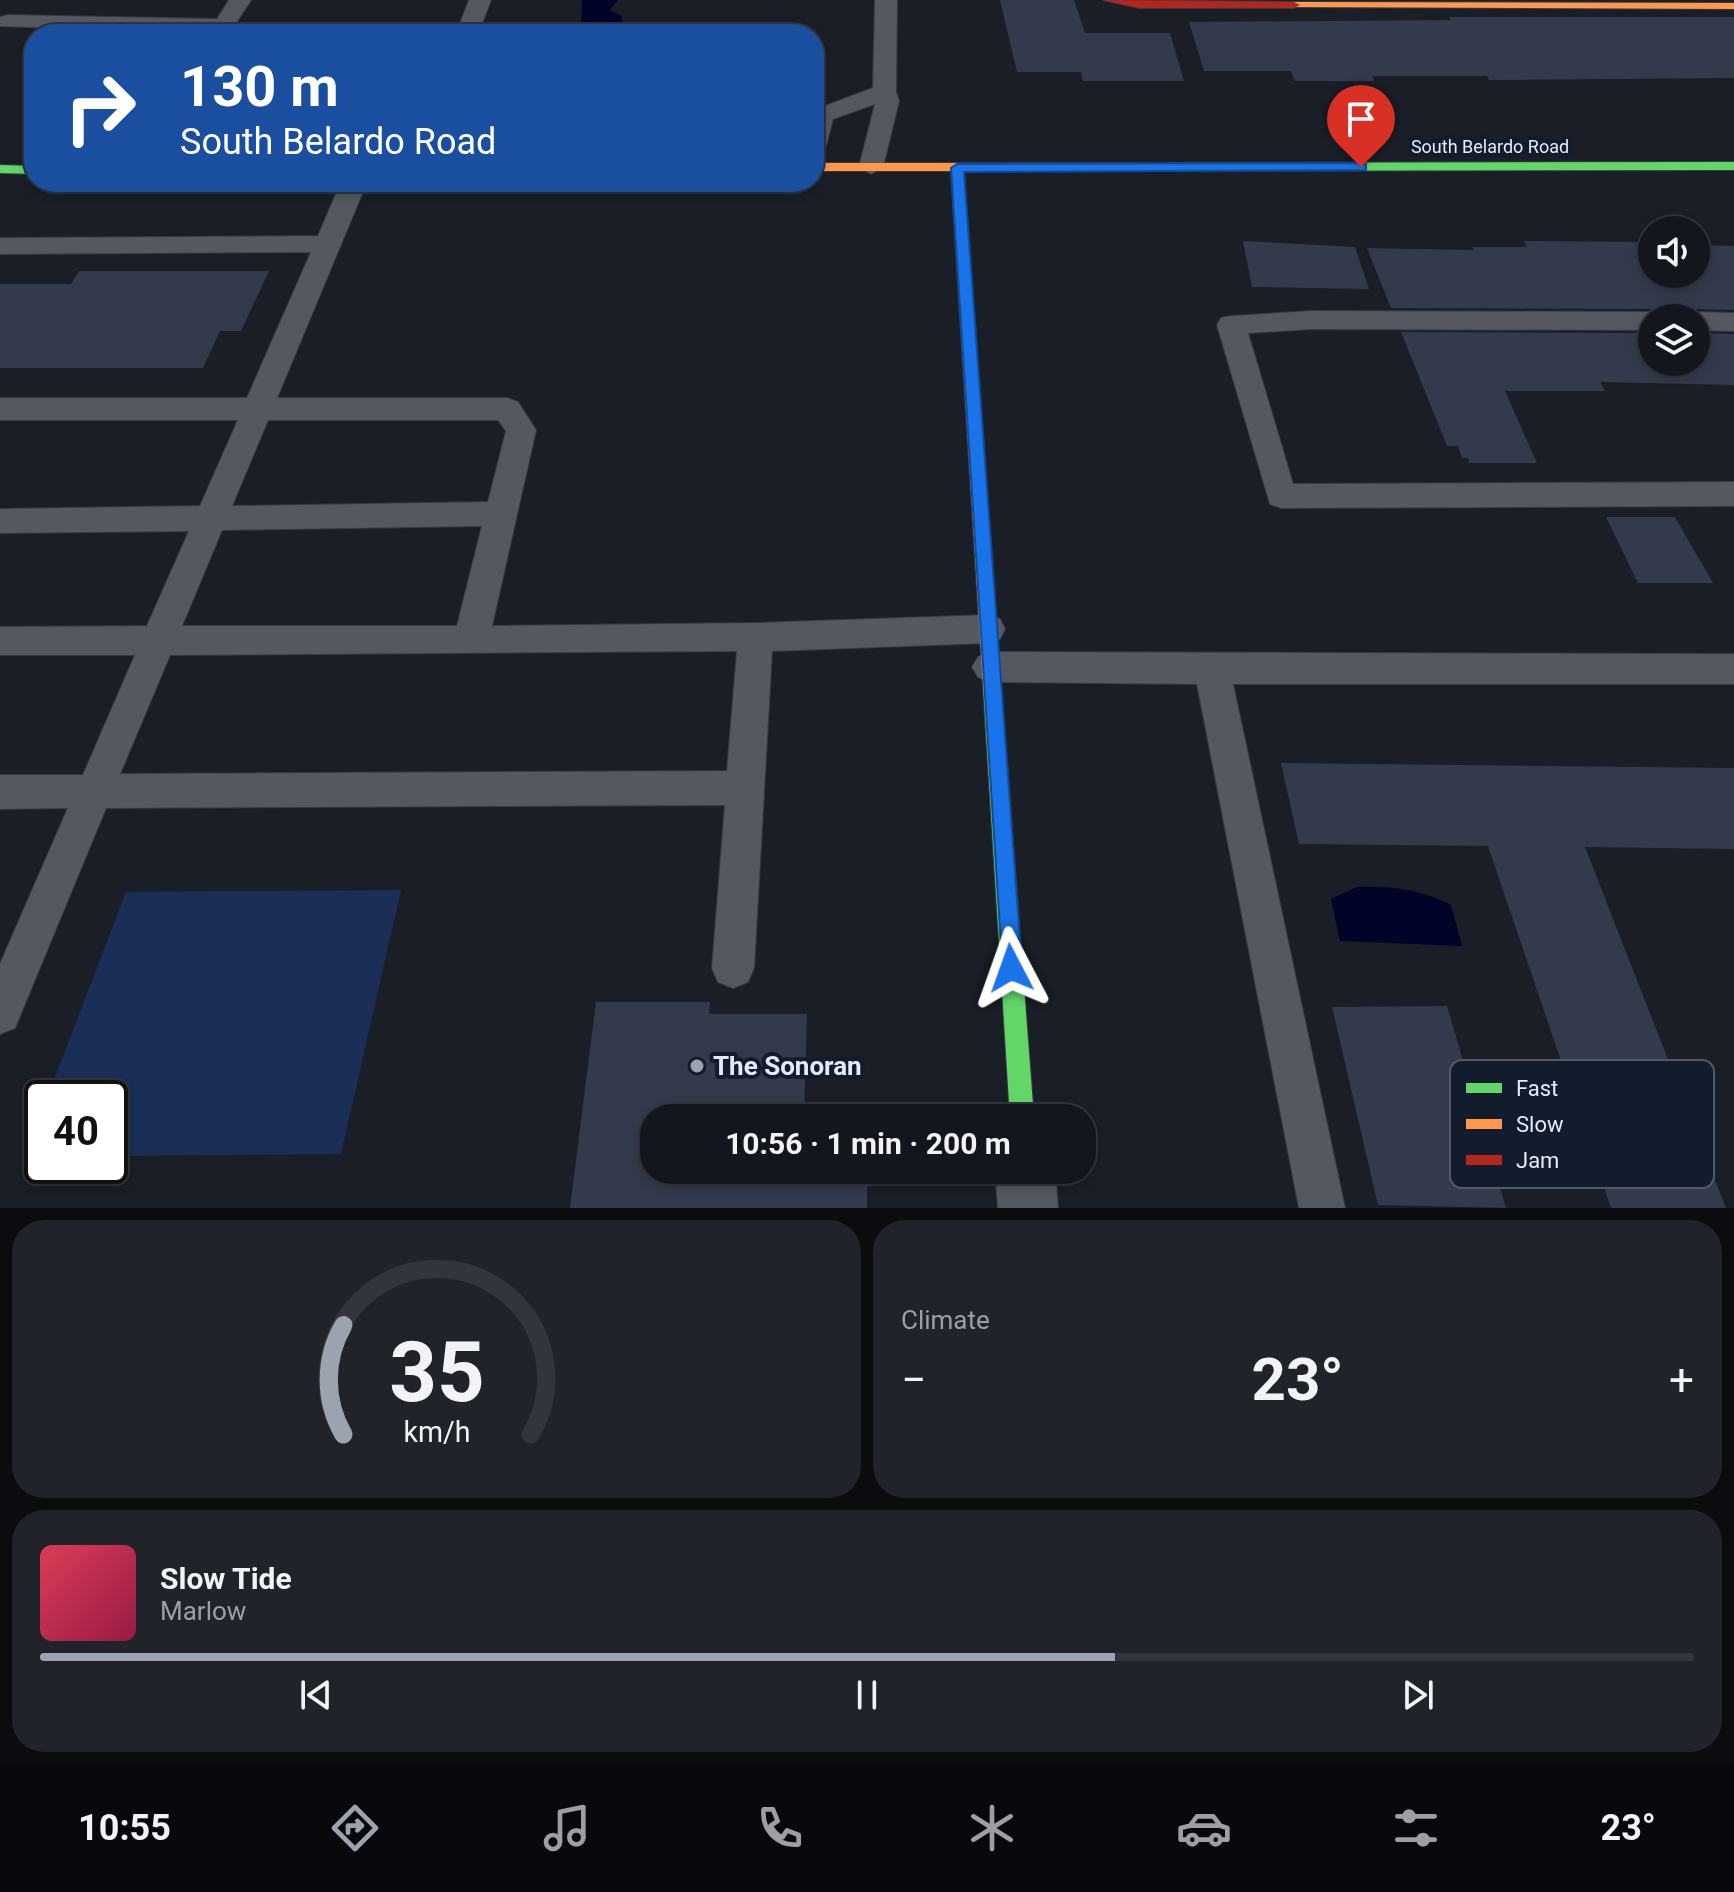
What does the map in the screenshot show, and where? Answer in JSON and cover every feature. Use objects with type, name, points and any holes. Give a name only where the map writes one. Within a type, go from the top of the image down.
[{"type":"street","points":[[1110,1],[1139,5],[1684,3],[1734,6]]},
{"type":"street","name":"South Belardo Road","points":[[824,167],[1734,166]]},
{"type":"street","points":[[957,168],[1021,1104]]},
{"type":"street","points":[[0,169],[24,170]]},
{"type":"street","points":[[1026,1184],[1028,1208]]},
{"type":"lane","points":[[4,22],[28,0]]},
{"type":"lane","points":[[224,24],[240,0]]},
{"type":"lane","points":[[471,24],[480,0]]},
{"type":"lane","points":[[871,167],[887,101],[884,92],[887,81],[886,0]]},
{"type":"lane","points":[[4,22],[58,24]]},
{"type":"lane","points":[[824,114],[884,92]]},
{"type":"lane","points":[[0,1013],[10,964],[93,793],[350,192]]},
{"type":"lane","points":[[0,246],[327,244]]},
{"type":"lane","points":[[1638,321],[1312,320],[1231,325],[1281,496],[1734,494]]},
{"type":"lane","points":[[1710,321],[1734,322]]},
{"type":"lane","points":[[0,409],[507,409],[521,430],[471,640]]},
{"type":"lane","points":[[0,521],[501,514]]},
{"type":"lane","points":[[733,968],[755,637]]},
{"type":"lane","points":[[0,641],[755,637],[989,648],[1212,669],[1734,669]]},
{"type":"lane","points":[[1212,669],[1322,1208]]},
{"type":"lane","points":[[0,792],[745,788]]},
{"type":"shaded area","points":[[582,0],[618,0],[610,10],[622,16],[622,23],[581,24]]},
{"type":"shaded area","points":[[1357,887],[1405,890],[1451,905],[1462,946],[1340,941],[1331,899]]},
{"type":"shaded area","points":[[401,890],[341,1154],[128,1156],[128,1080],[54,1080],[126,892]]},
{"type":"building","points":[[1000,0],[1074,0],[1085,33],[1170,33],[1184,81],[1083,81],[1081,72],[1017,72]]},
{"type":"building","points":[[1449,17],[1734,17],[1734,78],[1489,80],[1487,76],[1372,76],[1374,81],[1295,81],[1291,71],[1204,71],[1189,22],[1451,20]]},
{"type":"building","points":[[1243,241],[1355,247],[1369,289],[1252,287]]},
{"type":"building","points":[[1524,241],[1638,242],[1638,288],[1710,288],[1710,245],[1734,246],[1734,310],[1710,309],[1710,304],[1638,304],[1638,309],[1391,308],[1367,248],[1474,250],[1472,247],[1527,247]]},
{"type":"building","points":[[79,271],[269,271],[241,331],[220,331],[203,368],[0,368],[0,284],[71,284]]},
{"type":"building","points":[[1401,332],[1638,333],[1638,376],[1710,376],[1710,333],[1734,334],[1734,385],[1600,382],[1605,391],[1505,391],[1537,463],[1469,463],[1468,458],[1462,458],[1458,446],[1447,446]]},
{"type":"building","points":[[1606,517],[1675,517],[1713,583],[1638,583]]},
{"type":"building","points":[[1281,763],[1734,768],[1734,849],[1585,847],[1668,1060],[1561,1060],[1488,846],[1299,844]]},
{"type":"building","name":"The Sonoran","points":[[596,1002],[710,1002],[709,1014],[807,1014],[804,1104],[640,1104],[640,1184],[867,1184],[867,1208],[570,1208]]},
{"type":"building","points":[[1447,1006],[1463,1060],[1450,1060],[1450,1188],[1500,1188],[1506,1208],[1378,1205],[1332,1007]]},
{"type":"building","points":[[1714,1177],[1726,1208],[1611,1208],[1604,1188],[1714,1188]]},
{"type":"traffic: fast","points":[[1156,167],[1734,166]]},
{"type":"traffic: fast","points":[[0,169],[24,170]]},
{"type":"traffic: fast","points":[[992,686],[1021,1104]]},
{"type":"traffic: slow","points":[[1294,5],[1734,6]]},
{"type":"traffic: slow","points":[[824,167],[1156,167]]},
{"type":"traffic: slow","points":[[957,168],[992,686]]},
{"type":"traffic: jam","points":[[1109,0],[1139,5],[1294,5]]},
{"type":"place","name":"The Sonoran","points":[[697,1066]]},
{"type":"route","points":[[1011,968],[957,168],[1361,167]]}]
